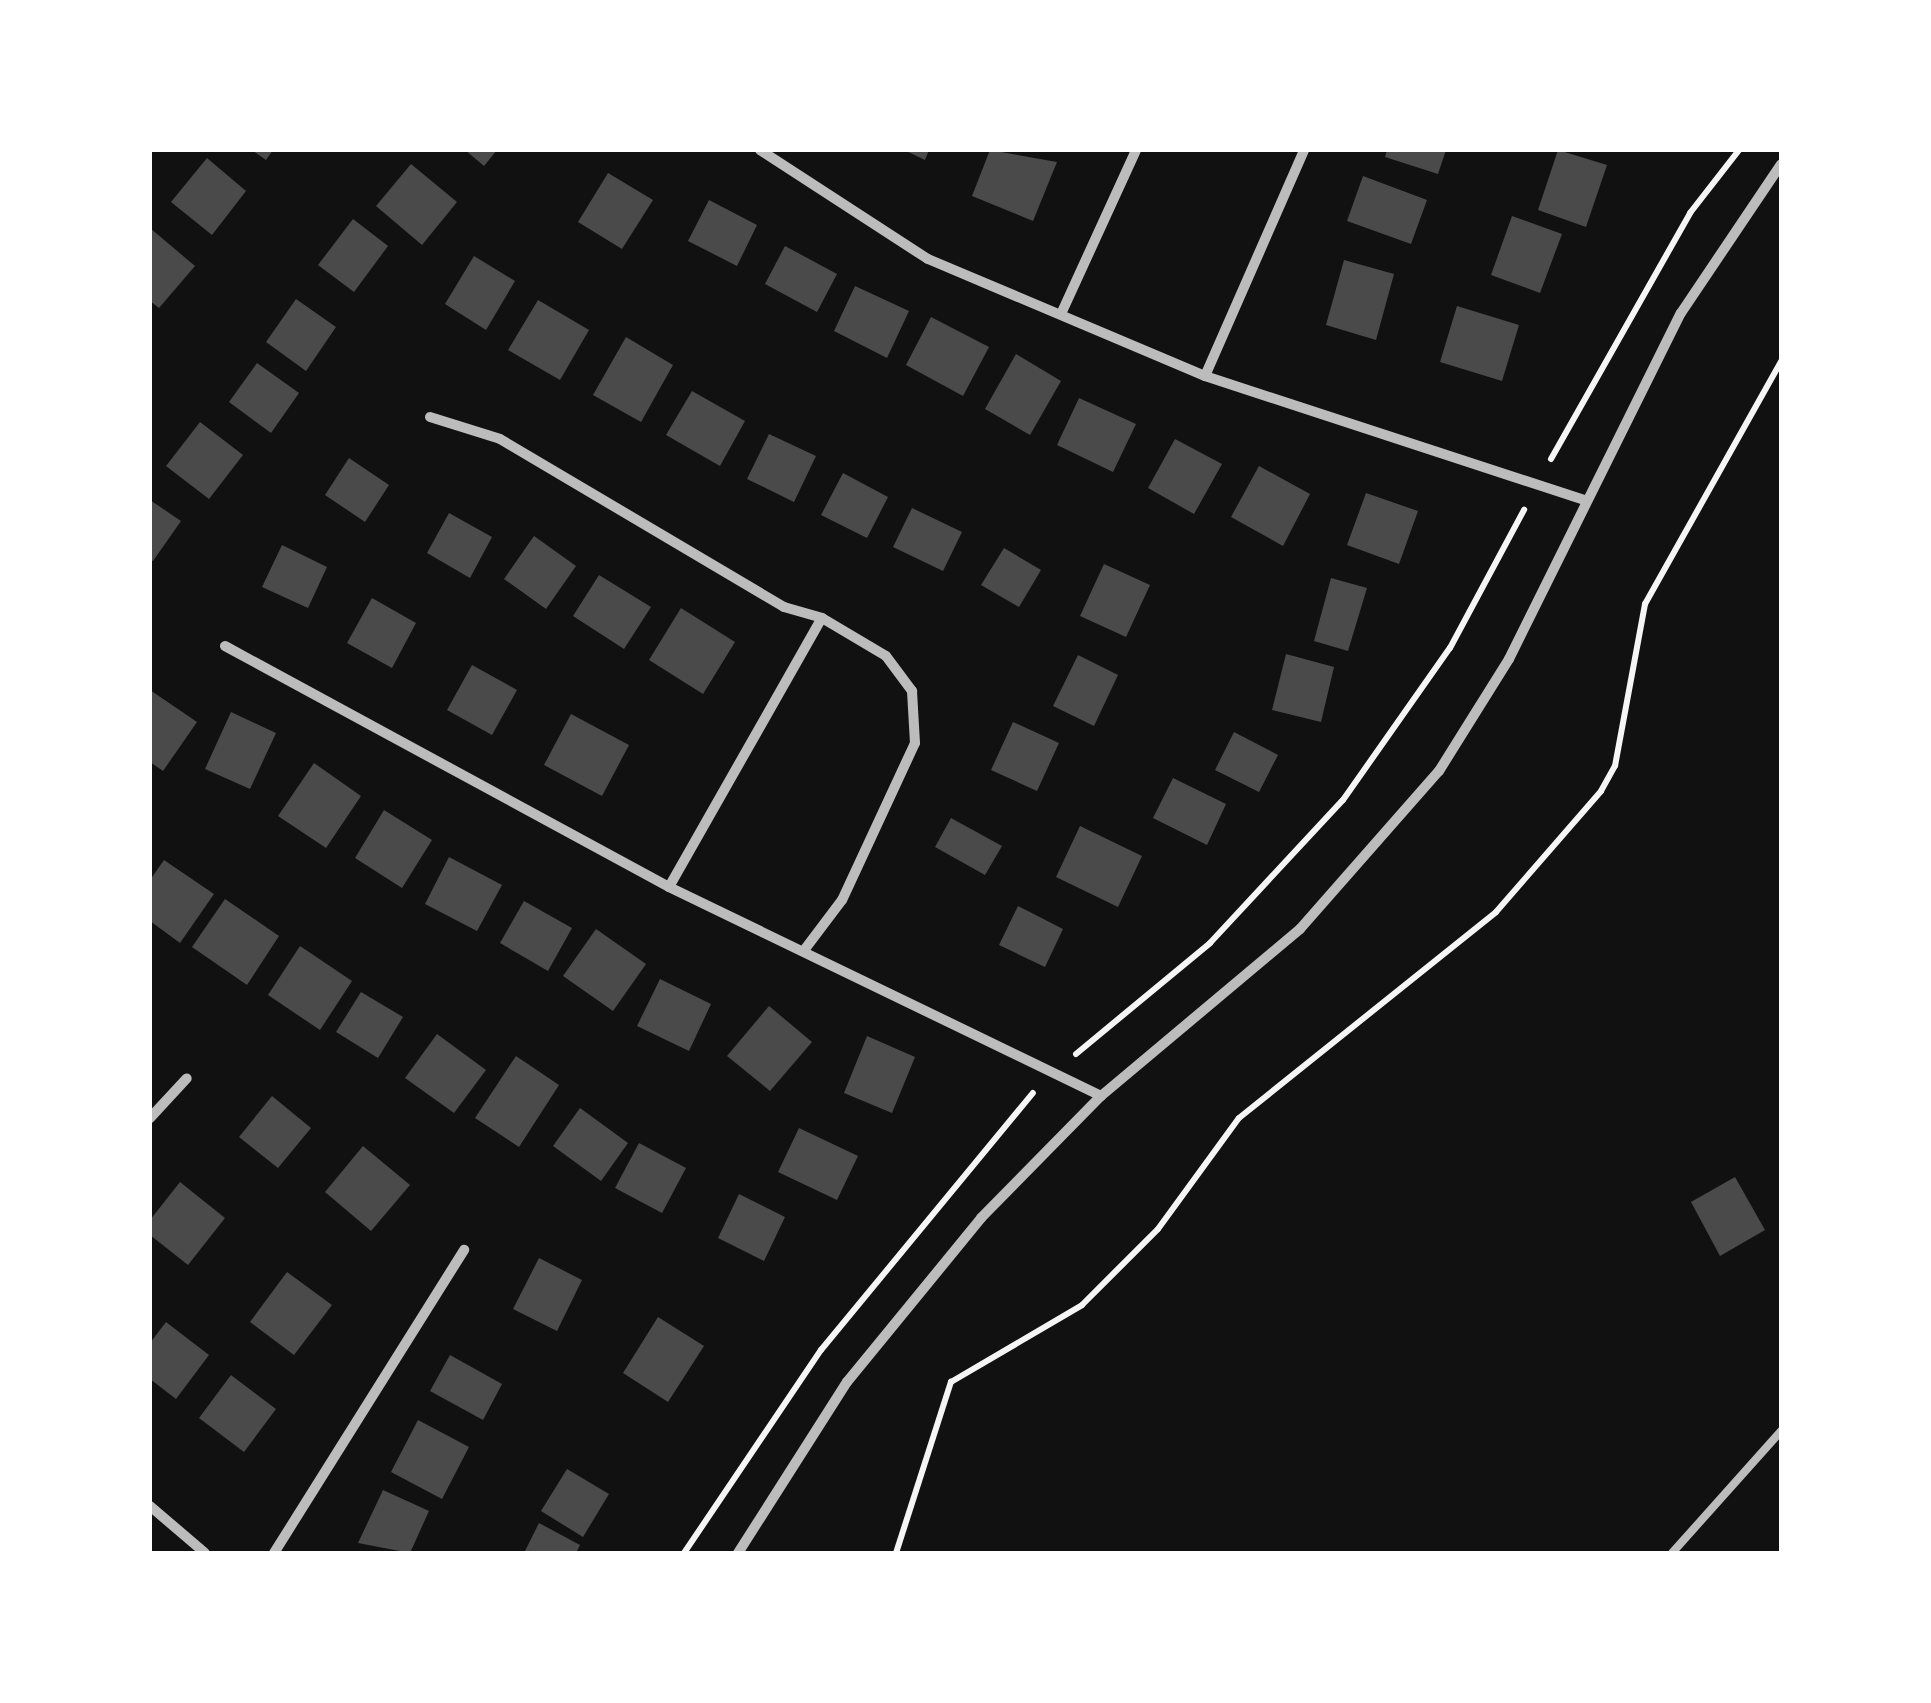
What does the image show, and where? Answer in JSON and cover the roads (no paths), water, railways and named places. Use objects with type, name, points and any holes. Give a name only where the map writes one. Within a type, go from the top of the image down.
[{"type":"street","points":[[760,150],[928,259],[1205,376],[1585,500]]},
{"type":"street","points":[[1061,314],[1136,150]]},
{"type":"street","points":[[1205,376],[1304,150]]},
{"type":"street","points":[[738,1553],[899,1314],[1101,1096],[1300,929],[1396,826],[1510,660],[1585,500],[1681,313],[1781,164]]},
{"type":"street","points":[[430,418],[500,439],[784,607],[822,618],[894,668],[912,691],[915,742],[842,900],[805,949]]},
{"type":"street","points":[[670,887],[822,618]]},
{"type":"street","points":[[226,646],[670,887],[805,949],[1101,1096]]},
{"type":"street","points":[[150,1118],[188,1078]]},
{"type":"street","points":[[274,1553],[464,1250]]},
{"type":"street","points":[[150,1506],[205,1553]]},
{"type":"lane","points":[[1672,1553],[1781,1431]]}]
